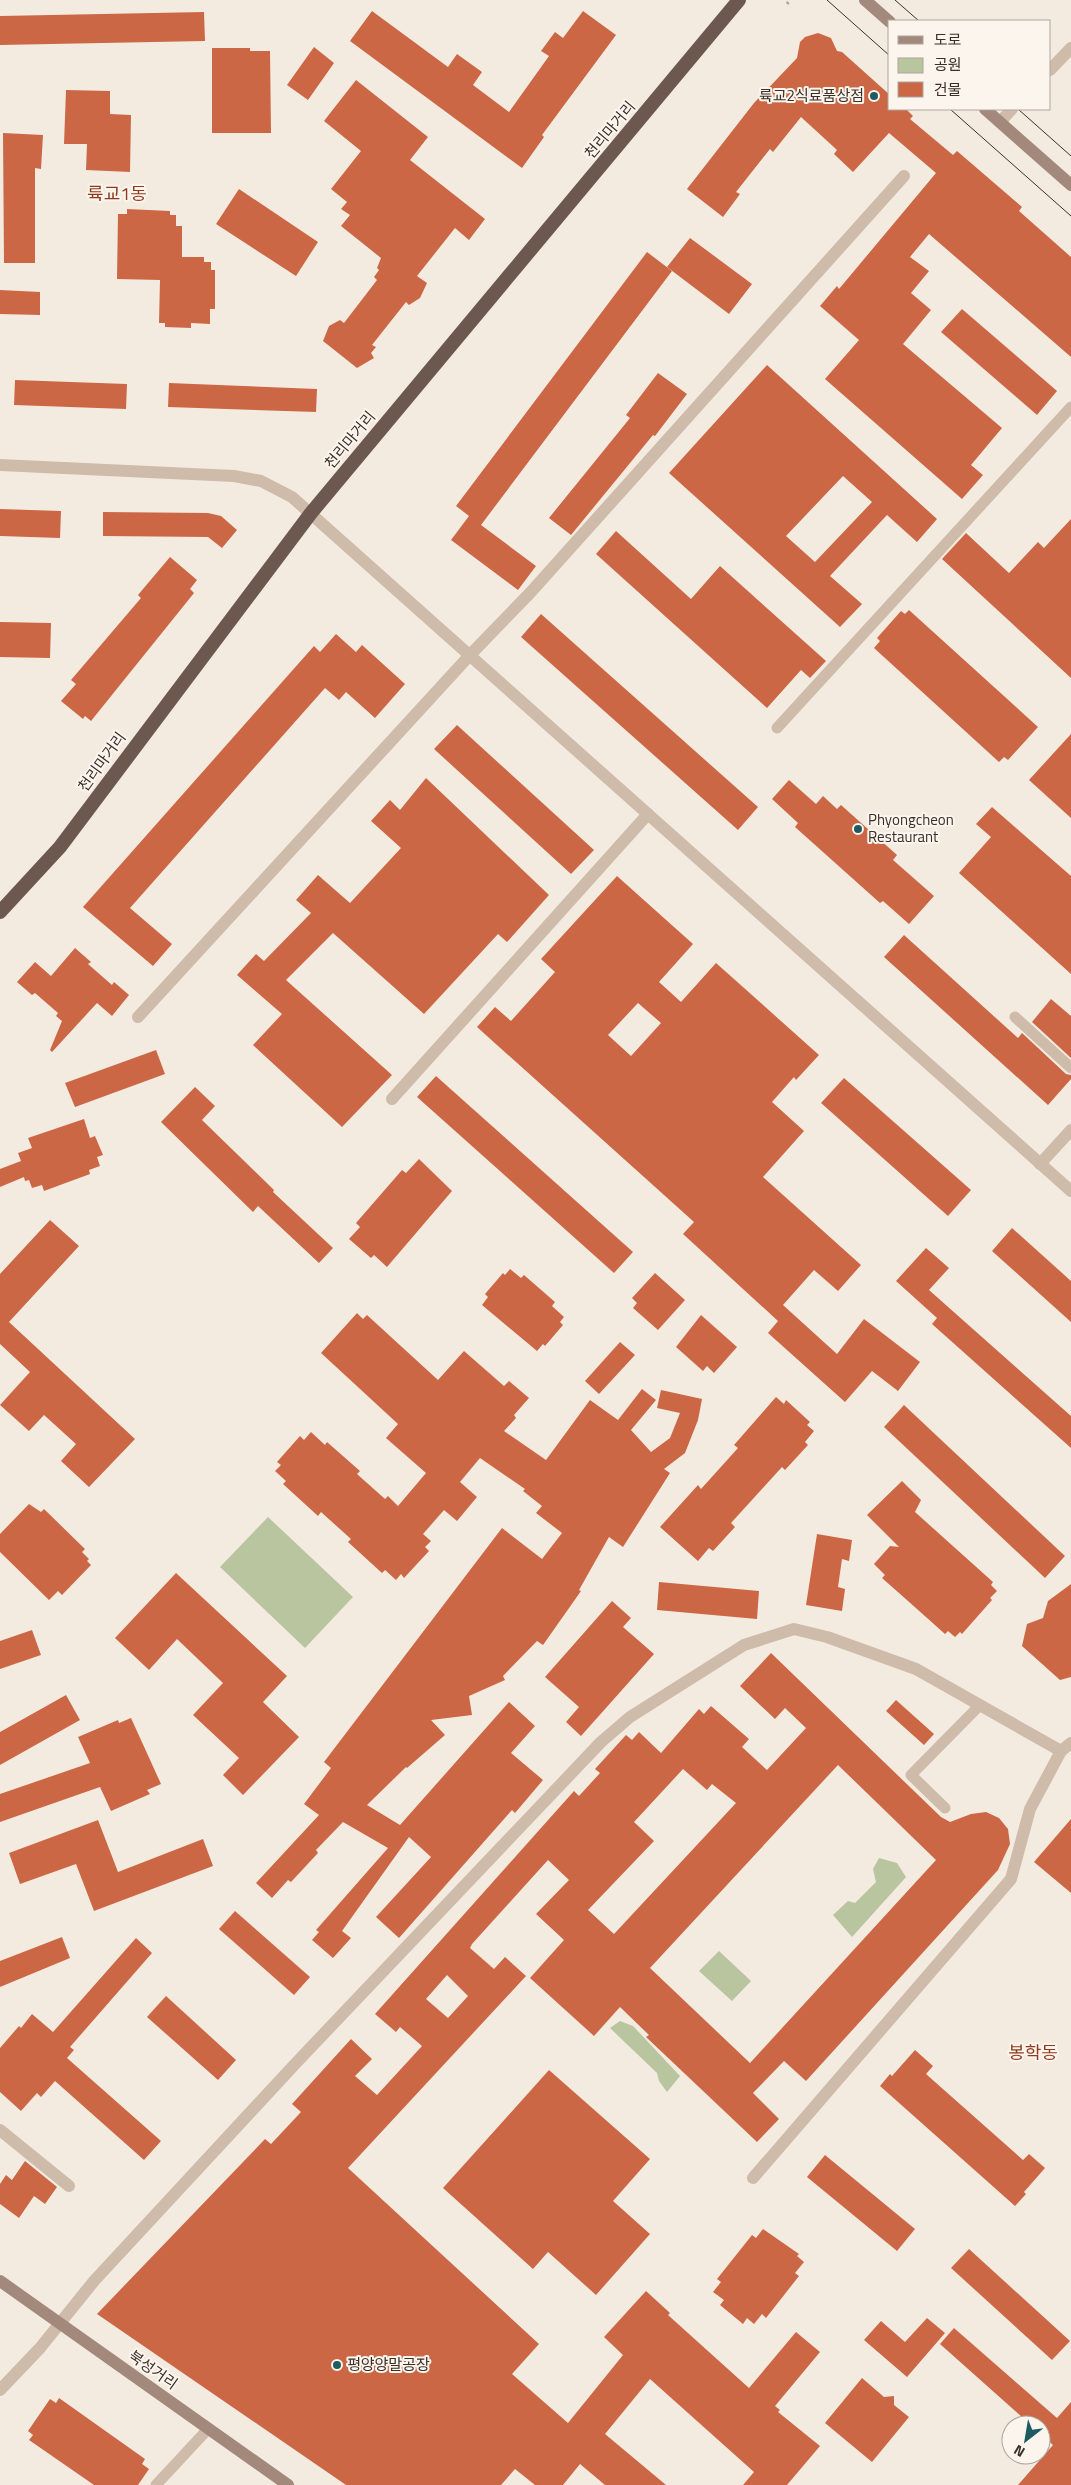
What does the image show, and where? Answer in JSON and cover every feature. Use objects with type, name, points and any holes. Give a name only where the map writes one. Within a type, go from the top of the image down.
[{"type":"highway","name":"천리마거리","points":[[0,912],[60,847],[311,513],[739,0]]},
{"type":"main road","points":[[866,0],[888,20]]},
{"type":"main road","points":[[986,110],[1071,185]]},
{"type":"main road","name":"북성거리","points":[[0,2281],[288,2485]]},
{"type":"street","points":[[1051,69],[1071,48]]},
{"type":"street","points":[[1000,122],[1011,110]]},
{"type":"street","points":[[138,1017],[470,655],[537,586],[904,176]]},
{"type":"street","points":[[0,465],[248,478],[279,488],[311,513],[1071,1191]]},
{"type":"street","points":[[392,1099],[648,814]]},
{"type":"street","points":[[1040,1164],[1071,1130]]},
{"type":"street","points":[[0,2390],[40,2348],[58,2323],[94,2281],[296,2063],[601,1742],[630,1717],[744,1645],[794,1629],[827,1637],[916,1669],[980,1705],[1066,1747],[1030,1809],[1012,1879],[753,2178]]},
{"type":"street","points":[[0,2130],[69,2186]]},
{"type":"lane","points":[[777,728],[1071,407]]},
{"type":"lane","points":[[1015,1016],[1071,1068]]},
{"type":"lane","points":[[945,1808],[911,1775],[980,1705]]},
{"type":"lane","points":[[156,2485],[208,2429]]},
{"type":"path","points":[[787,4],[790,0]]},
{"type":"green space","points":[[268,1517],[353,1597],[305,1648],[220,1567]]},
{"type":"green space","points":[[879,1858],[897,1863],[906,1877],[852,1937],[833,1915],[848,1901],[855,1903],[876,1882],[873,1869]]},
{"type":"green space","points":[[719,1951],[751,1981],[732,2001],[699,1971]]},
{"type":"green space","points":[[620,2021],[633,2026],[680,2076],[667,2092],[659,2081],[657,2073],[610,2028]]},
{"type":"building","points":[[372,11],[448,67],[457,54],[482,72],[473,85],[509,112],[549,56],[541,51],[555,32],[563,38],[583,11],[616,35],[542,135],[544,137],[522,168],[350,41]]},
{"type":"building","points":[[204,12],[205,41],[0,45],[0,16]]},
{"type":"building","points":[[818,33],[831,38],[837,51],[842,52],[888,93],[888,110],[907,110],[913,116],[910,119],[953,155],[957,151],[1022,207],[1019,211],[1071,257],[1071,357],[929,234],[910,257],[929,271],[911,293],[931,310],[903,344],[1002,428],[971,465],[983,475],[962,499],[825,379],[859,340],[820,306],[837,286],[839,289],[936,173],[889,133],[853,172],[834,154],[837,150],[801,117],[773,152],[770,149],[736,192],[740,194],[723,217],[687,189],[754,103],[797,58],[800,42],[805,37]]},
{"type":"building","points":[[314,47],[334,63],[308,100],[287,85]]},
{"type":"building","points":[[212,48],[250,48],[250,51],[270,51],[271,133],[212,133]]},
{"type":"building","points":[[356,80],[428,137],[410,160],[485,219],[469,240],[455,228],[417,276],[427,283],[420,298],[409,305],[406,302],[372,345],[376,347],[371,353],[374,358],[357,368],[323,341],[329,326],[340,320],[344,323],[377,280],[374,277],[379,270],[377,268],[381,258],[341,226],[350,215],[341,209],[347,202],[331,189],[361,151],[324,121]]},
{"type":"building","points":[[66,90],[110,91],[110,114],[131,115],[130,172],[86,170],[87,144],[64,144]]},
{"type":"building","points":[[3,133],[43,135],[41,169],[35,168],[35,263],[4,263]]},
{"type":"building","points":[[239,189],[318,242],[296,276],[216,224]]},
{"type":"building","points":[[127,209],[170,211],[170,215],[176,215],[176,226],[182,226],[182,257],[204,257],[204,262],[211,262],[211,270],[215,270],[215,309],[210,309],[210,324],[191,323],[191,328],[165,327],[165,323],[159,323],[160,280],[117,279],[118,214],[127,214]]},
{"type":"building","points":[[690,238],[752,284],[729,314],[667,267]]},
{"type":"building","points":[[647,252],[672,271],[481,525],[536,566],[518,590],[451,540],[469,516],[456,506]]},
{"type":"building","points":[[0,290],[40,292],[40,315],[0,314]]},
{"type":"building","points":[[962,309],[1057,391],[1037,415],[941,332]]},
{"type":"building","points":[[767,365],[937,519],[917,542],[887,515],[830,576],[862,604],[840,627],[669,473]],"holes":[[[843,476],[872,502],[815,562],[786,536]]]},
{"type":"building","points":[[658,373],[687,394],[655,436],[653,435],[571,535],[549,518],[630,418],[626,415]]},
{"type":"building","points":[[15,380],[127,384],[126,409],[14,405]]},
{"type":"building","points":[[169,383],[317,389],[316,412],[168,407]]},
{"type":"building","points":[[0,509],[61,511],[60,538],[0,536]]},
{"type":"building","points":[[103,512],[208,513],[221,516],[237,530],[222,548],[208,537],[103,536]]},
{"type":"building","points":[[1071,519],[1071,678],[942,559],[966,533],[1009,573],[1038,542],[1044,548]]},
{"type":"building","points":[[616,531],[691,599],[720,566],[826,661],[810,678],[801,670],[767,708],[596,554]]},
{"type":"building","points":[[170,557],[197,580],[190,589],[194,593],[91,721],[85,716],[83,719],[61,701],[76,684],[71,680],[141,598],[138,595]]},
{"type":"building","points":[[909,610],[1038,727],[1008,760],[1004,757],[999,762],[874,648],[880,641],[877,638],[901,611],[905,614]]},
{"type":"building","points":[[541,614],[758,807],[738,830],[521,637]]},
{"type":"building","points":[[0,622],[51,623],[50,658],[0,657]]},
{"type":"building","points":[[336,634],[356,652],[362,645],[405,684],[375,718],[346,692],[339,700],[325,688],[130,908],[172,944],[153,966],[83,907],[314,646],[320,652]]},
{"type":"building","points":[[457,725],[594,850],[571,874],[434,749]]},
{"type":"building","points":[[1071,734],[1071,818],[1029,780]]},
{"type":"building","points":[[426,778],[549,895],[507,942],[498,934],[424,1014],[333,933],[286,980],[392,1075],[342,1127],[253,1045],[282,1014],[237,975],[256,954],[264,961],[311,913],[296,900],[318,875],[350,903],[401,848],[371,821],[390,800],[400,810]]},
{"type":"building","points":[[789,780],[816,804],[823,796],[837,809],[841,805],[897,855],[893,860],[934,896],[909,924],[883,901],[880,903],[795,827],[798,823],[772,799]]},
{"type":"building","points":[[992,807],[1071,876],[1071,974],[959,873],[991,837],[976,824]]},
{"type":"building","points":[[617,876],[693,944],[659,982],[681,1002],[716,963],[819,1055],[796,1080],[794,1077],[772,1102],[804,1131],[763,1177],[861,1265],[838,1291],[814,1270],[783,1305],[837,1354],[864,1319],[920,1362],[898,1391],[872,1371],[845,1402],[768,1333],[778,1321],[683,1234],[694,1222],[477,1027],[495,1007],[511,1021],[555,972],[541,959]],"holes":[[[638,1003],[661,1023],[631,1056],[608,1035]]]},
{"type":"building","points":[[904,935],[1018,1038],[1022,1033],[1066,1074],[1071,1075],[1071,1079],[1048,1105],[884,957]]},
{"type":"building","points":[[75,948],[91,962],[88,964],[112,985],[114,982],[129,995],[112,1016],[97,1003],[52,1052],[50,1050],[62,1021],[56,1016],[58,1013],[35,993],[32,995],[17,982],[35,962],[51,976]]},
{"type":"building","points":[[1051,999],[1071,1016],[1071,1058],[1032,1022]]},
{"type":"building","points":[[156,1050],[165,1074],[75,1107],[65,1083]]},
{"type":"building","points":[[436,1076],[633,1252],[614,1273],[417,1097]]},
{"type":"building","points":[[844,1078],[971,1190],[948,1216],[821,1103]]},
{"type":"building","points":[[195,1087],[215,1106],[202,1120],[274,1190],[273,1192],[333,1248],[319,1263],[258,1206],[253,1212],[161,1122]]},
{"type":"building","points":[[84,1119],[90,1138],[95,1136],[103,1155],[97,1157],[100,1166],[89,1170],[90,1174],[44,1191],[42,1185],[32,1188],[29,1180],[25,1181],[24,1177],[0,1187],[0,1169],[21,1161],[18,1153],[32,1148],[28,1138]]},
{"type":"building","points":[[419,1159],[452,1191],[387,1267],[374,1255],[371,1258],[349,1239],[360,1227],[356,1223],[402,1170],[406,1173]]},
{"type":"building","points":[[50,1220],[79,1246],[9,1322],[135,1439],[89,1487],[61,1461],[76,1444],[44,1415],[29,1431],[0,1405],[30,1372],[0,1344],[0,1274]]},
{"type":"building","points":[[1012,1228],[1071,1281],[1071,1322],[992,1251]]},
{"type":"building","points":[[926,1248],[949,1268],[929,1290],[1071,1416],[1071,1448],[932,1324],[937,1318],[896,1281]]},
{"type":"building","points":[[510,1269],[521,1278],[524,1275],[555,1302],[552,1306],[564,1317],[560,1322],[563,1325],[545,1346],[543,1344],[537,1351],[482,1305],[488,1297],[485,1294],[503,1273],[505,1275]]},
{"type":"building","points":[[655,1273],[685,1300],[658,1330],[633,1308],[637,1303],[632,1298]]},
{"type":"building","points":[[357,1313],[363,1319],[367,1315],[438,1380],[464,1351],[504,1386],[509,1381],[529,1398],[514,1415],[516,1418],[504,1431],[546,1460],[590,1400],[618,1420],[642,1389],[656,1400],[631,1430],[651,1452],[670,1438],[680,1413],[657,1408],[661,1390],[702,1399],[698,1420],[685,1453],[664,1469],[670,1473],[623,1547],[609,1537],[579,1590],[581,1591],[543,1645],[537,1641],[503,1676],[505,1680],[469,1696],[472,1715],[431,1720],[445,1735],[406,1767],[367,1805],[400,1825],[509,1702],[535,1726],[511,1753],[543,1780],[515,1813],[512,1810],[399,1938],[376,1917],[431,1857],[409,1837],[342,1931],[351,1938],[333,1958],[312,1940],[319,1932],[316,1930],[388,1848],[343,1822],[316,1850],[318,1853],[291,1882],[288,1880],[272,1898],[256,1883],[319,1815],[304,1804],[331,1768],[324,1762],[502,1528],[542,1559],[562,1533],[536,1513],[542,1506],[523,1491],[525,1489],[480,1458],[460,1482],[477,1497],[457,1521],[444,1510],[423,1534],[431,1541],[425,1547],[429,1551],[404,1578],[401,1574],[396,1580],[385,1570],[382,1573],[348,1542],[351,1539],[321,1512],[318,1516],[283,1484],[286,1481],[275,1471],[281,1465],[277,1462],[300,1436],[304,1440],[311,1432],[325,1445],[327,1442],[360,1471],[357,1474],[385,1499],[388,1496],[398,1506],[426,1473],[386,1438],[398,1424],[321,1353]]},
{"type":"building","points":[[701,1315],[737,1347],[714,1373],[707,1366],[703,1371],[676,1347]]},
{"type":"building","points":[[620,1342],[635,1355],[599,1394],[585,1381]]},
{"type":"building","points":[[776,1397],[784,1404],[786,1400],[810,1422],[807,1425],[814,1431],[805,1442],[808,1445],[785,1470],[782,1467],[731,1523],[735,1527],[713,1551],[709,1548],[698,1561],[660,1527],[698,1485],[701,1489],[738,1448],[734,1445]]},
{"type":"building","points":[[904,1405],[1065,1556],[1045,1578],[884,1427]]},
{"type":"building","points":[[902,1481],[921,1500],[915,1512],[993,1582],[991,1585],[997,1591],[990,1598],[992,1600],[962,1634],[960,1632],[955,1637],[948,1631],[945,1634],[882,1578],[885,1575],[874,1564],[890,1546],[899,1547],[867,1515]]},
{"type":"building","points":[[29,1504],[41,1512],[44,1509],[85,1549],[82,1552],[89,1559],[87,1561],[91,1565],[62,1595],[58,1591],[49,1600],[0,1552],[0,1534]]},
{"type":"building","points":[[817,1534],[852,1540],[849,1561],[842,1559],[838,1587],[845,1589],[842,1611],[806,1605]]},
{"type":"building","points":[[176,1573],[287,1676],[263,1702],[299,1737],[243,1795],[223,1775],[239,1758],[193,1715],[223,1683],[177,1639],[149,1670],[115,1638]]},
{"type":"building","points":[[659,1582],[759,1591],[757,1619],[657,1610]]},
{"type":"building","points":[[1071,1584],[1071,1677],[1060,1680],[1022,1646],[1027,1624],[1043,1618],[1048,1601]]},
{"type":"building","points":[[612,1601],[631,1618],[623,1627],[654,1654],[581,1736],[566,1722],[579,1707],[545,1677]]},
{"type":"building","points":[[32,1630],[41,1655],[0,1669],[0,1641]]},
{"type":"building","points":[[771,1653],[941,1817],[950,1822],[971,1814],[986,1812],[999,1818],[1008,1829],[1010,1844],[998,1870],[806,2081],[784,2061],[753,2093],[779,2119],[757,2142],[646,2037],[649,2035],[620,2007],[594,2036],[530,1978],[564,1940],[536,1914],[569,1880],[548,1860],[470,1948],[494,1969],[505,1957],[526,1976],[348,2168],[539,2344],[512,2374],[568,2423],[623,2355],[604,2337],[646,2291],[670,2313],[668,2315],[749,2388],[796,2332],[820,2352],[775,2406],[780,2410],[778,2412],[820,2446],[787,2485],[743,2485],[754,2472],[650,2379],[605,2434],[666,2485],[605,2485],[580,2464],[563,2485],[535,2485],[515,2469],[501,2485],[346,2485],[97,2314],[265,2139],[271,2144],[301,2112],[292,2104],[351,2039],[372,2059],[355,2076],[377,2095],[422,2046],[400,2027],[396,2032],[375,2014],[574,1791],[579,1796],[600,1773],[595,1769],[626,1735],[632,1740],[639,1732],[661,1753],[699,1709],[704,1714],[711,1706],[749,1739],[742,1747],[767,1770],[806,1728],[785,1708],[775,1719],[740,1686]],"holes":[[[838,1765],[936,1860],[750,2063],[650,1968]],[[683,1769],[707,1790],[712,1784],[736,1803],[614,1934],[588,1910],[654,1841],[634,1822]],[[447,1975],[468,1996],[448,2018],[426,1999]]]},
{"type":"building","points":[[66,1695],[80,1720],[0,1765],[0,1732]]},
{"type":"building","points":[[896,1700],[934,1734],[924,1745],[886,1711]]},
{"type":"building","points":[[131,1718],[161,1784],[147,1790],[150,1794],[111,1811],[100,1787],[0,1822],[0,1794],[90,1763],[78,1737],[118,1720],[119,1723]]},
{"type":"building","points":[[1071,1819],[1071,1893],[1034,1862]]},
{"type":"building","points":[[98,1820],[118,1872],[203,1839],[213,1866],[94,1911],[76,1864],[20,1884],[9,1853]]},
{"type":"building","points":[[235,1911],[310,1977],[294,1995],[219,1929]]},
{"type":"building","points":[[62,1937],[70,1958],[0,1987],[0,1961]]},
{"type":"building","points":[[136,1938],[152,1953],[70,2047],[74,2050],[67,2058],[161,2141],[144,2160],[55,2081],[41,2097],[37,2093],[21,2111],[0,2092],[0,2048],[19,2026],[21,2028],[32,2014],[53,2032]]},
{"type":"building","points":[[166,1996],[236,2060],[218,2080],[147,2017]]},
{"type":"building","points":[[915,2050],[933,2066],[926,2074],[1023,2160],[1029,2154],[1045,2168],[1024,2192],[1026,2194],[1015,2206],[880,2086],[890,2074],[892,2076]]},
{"type":"building","points":[[549,2070],[650,2159],[613,2201],[650,2234],[596,2295],[548,2252],[533,2269],[443,2188]]},
{"type":"building","points":[[825,2155],[915,2229],[897,2251],[807,2177]]},
{"type":"building","points":[[25,2161],[57,2187],[45,2204],[34,2196],[19,2218],[0,2204],[0,2184],[6,2175],[12,2180]]},
{"type":"building","points":[[763,2229],[799,2254],[797,2256],[804,2262],[795,2273],[799,2276],[766,2318],[762,2314],[754,2324],[747,2318],[743,2324],[720,2305],[724,2300],[713,2292],[721,2282],[717,2279],[752,2235],[756,2238]]},
{"type":"building","points":[[969,2249],[1070,2341],[1052,2360],[951,2268]]},
{"type":"building","points":[[927,2318],[945,2333],[907,2377],[864,2340],[881,2321],[905,2342]]},
{"type":"building","points":[[954,2328],[1057,2418],[1071,2402],[1071,2485],[1018,2485],[1036,2465],[1051,2465],[1051,2447],[1053,2445],[1051,2443],[1051,2415],[1020,2415],[940,2344]]},
{"type":"building","points":[[862,2378],[884,2397],[894,2396],[894,2405],[909,2417],[872,2462],[825,2423]]},
{"type":"building","points":[[59,2398],[145,2459],[142,2464],[149,2469],[138,2485],[94,2485],[29,2440],[33,2435],[28,2431],[50,2399],[56,2403]]},
{"type":"tram line","points":[[827,0],[888,54]]},
{"type":"tram line","points":[[895,0],[918,20]]},
{"type":"tram line","points":[[951,110],[1071,216]]},
{"type":"tram line","points":[[1019,110],[1071,156]]},
{"type":"place","name":"륙교2식료품상점","points":[[874,96]]},
{"type":"place","name":"Phyongcheon Restaurant","points":[[858,829]]},
{"type":"place","name":"평양양말공장","points":[[337,2365]]},
{"type":"district","name":"륙교1동","points":[[117,194]]},
{"type":"district","name":"봉학동","points":[[1033,2053]]}]
